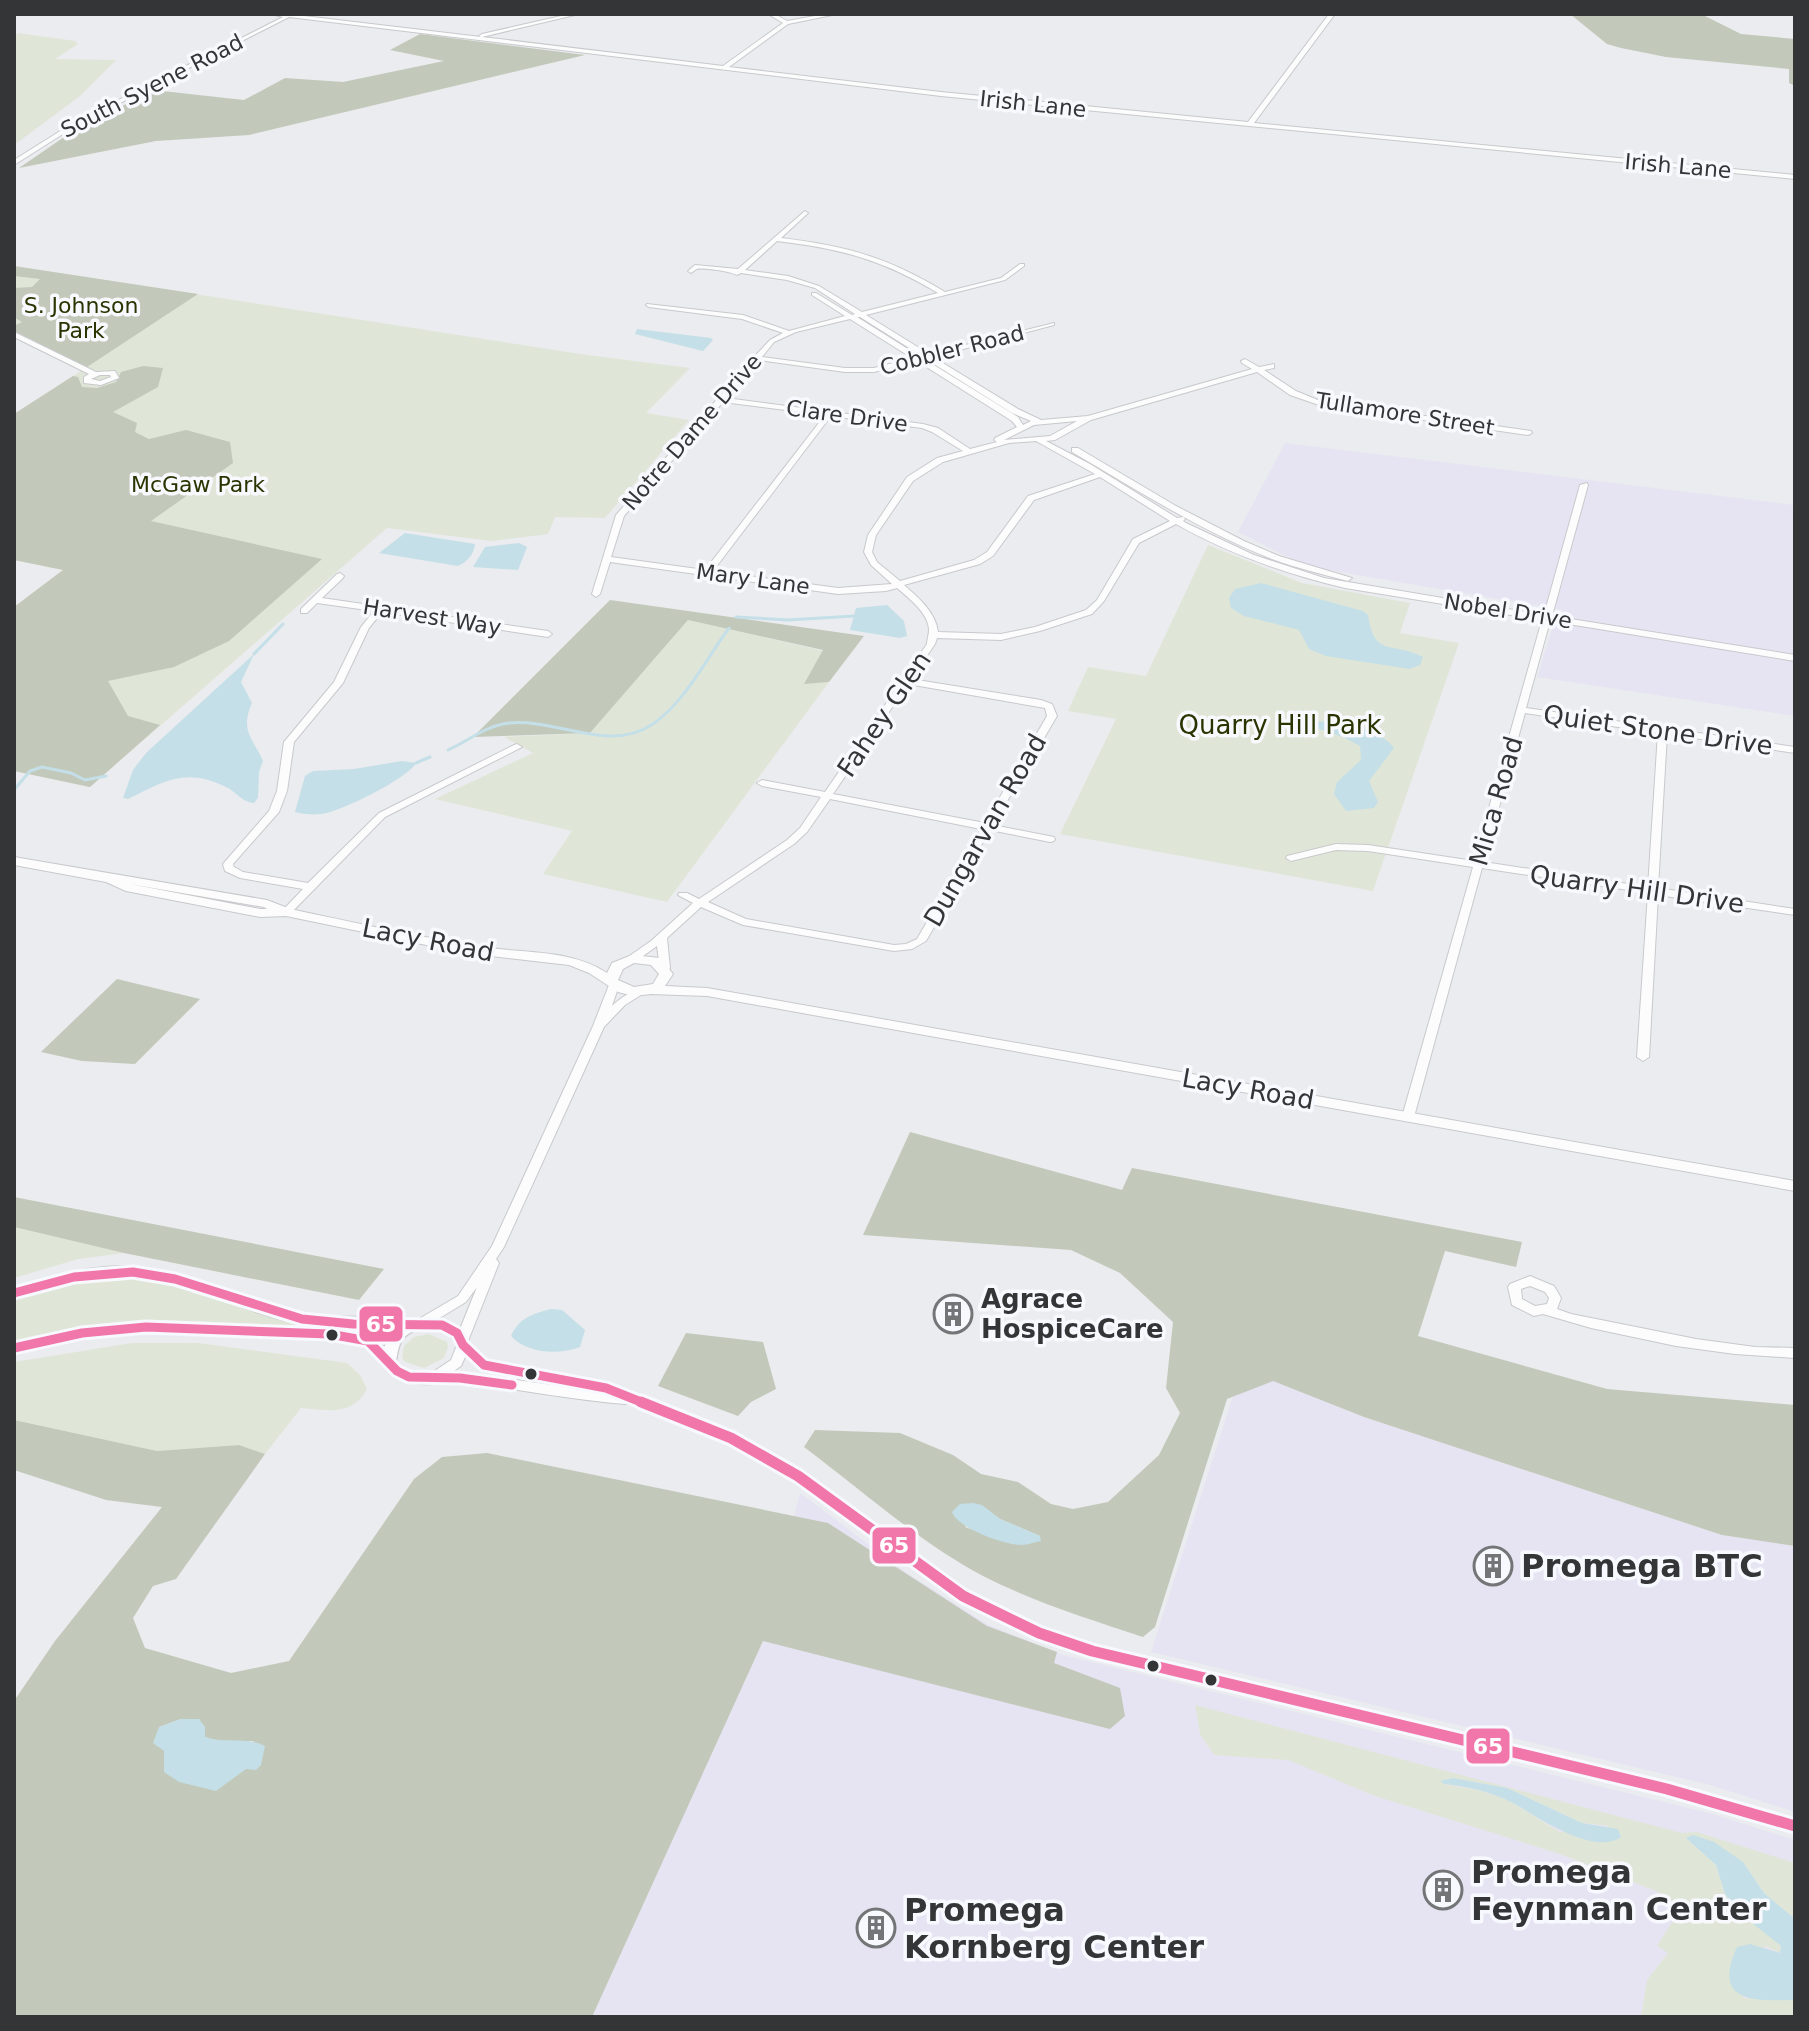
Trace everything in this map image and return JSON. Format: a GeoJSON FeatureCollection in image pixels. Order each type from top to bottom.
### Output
{"type":"FeatureCollection","features":[{"type":"Feature","properties":{"kind":"main road","name":"Lacy Road"},"geometry":{"type":"LineString","coordinates":[[14,861],[267,904],[286,912],[490,953],[571,962],[655,961],[701,992]]}},
{"type":"Feature","properties":{"kind":"main road"},"geometry":{"type":"LineString","coordinates":[[612,982],[613,970],[628,961]]}},
{"type":"Feature","properties":{"kind":"main road","name":"Lacy Road"},"geometry":{"type":"LineString","coordinates":[[571,962],[595,968],[624,991],[701,992],[1795,1186]]}},
{"type":"Feature","properties":{"kind":"main road"},"geometry":{"type":"LineString","coordinates":[[645,991],[663,983],[666,971]]}},
{"type":"Feature","properties":{"kind":"street","name":"Irish Lane"},"geometry":{"type":"LineString","coordinates":[[274,14],[723,69],[1249,125],[1795,177]]}},
{"type":"Feature","properties":{"kind":"street"},"geometry":{"type":"LineString","coordinates":[[474,38],[576,14]]}},
{"type":"Feature","properties":{"kind":"street"},"geometry":{"type":"LineString","coordinates":[[771,14],[786,23]]}},
{"type":"Feature","properties":{"kind":"street"},"geometry":{"type":"LineString","coordinates":[[723,69],[786,23],[834,14]]}},
{"type":"Feature","properties":{"kind":"street"},"geometry":{"type":"LineString","coordinates":[[1249,125],[1332,14]]}},
{"type":"Feature","properties":{"kind":"street","name":"South Syene Road"},"geometry":{"type":"LineString","coordinates":[[14,163],[75,124],[291,15]]}},
{"type":"Feature","properties":{"kind":"street"},"geometry":{"type":"LineString","coordinates":[[736,274],[805,213]]}},
{"type":"Feature","properties":{"kind":"street"},"geometry":{"type":"LineString","coordinates":[[777,239],[874,257],[906,271],[944,294]]}},
{"type":"Feature","properties":{"kind":"street","name":"Notre Dame Drive"},"geometry":{"type":"LineString","coordinates":[[596,594],[620,515],[772,341],[789,333],[1003,279],[1022,265]]}},
{"type":"Feature","properties":{"kind":"street","name":"Nobel Drive"},"geometry":{"type":"LineString","coordinates":[[1335,579],[1188,517],[1064,444],[1058,428],[1015,411],[817,287],[796,280],[736,274],[691,271],[695,267],[736,274],[808,291],[1015,419],[1020,434],[1064,451],[1176,521],[1280,567],[1335,579],[1547,614],[1795,651]]}},
{"type":"Feature","properties":{"kind":"street"},"geometry":{"type":"LineString","coordinates":[[808,291],[817,287]]}},
{"type":"Feature","properties":{"kind":"street"},"geometry":{"type":"LineString","coordinates":[[649,305],[743,317],[789,333]]}},
{"type":"Feature","properties":{"kind":"street","name":"Cobbler Road"},"geometry":{"type":"LineString","coordinates":[[756,358],[854,371],[879,369],[1052,324]]}},
{"type":"Feature","properties":{"kind":"street"},"geometry":{"type":"LineString","coordinates":[[14,334],[95,374]]}},
{"type":"Feature","properties":{"kind":"street","name":"Tullamore Street"},"geometry":{"type":"LineString","coordinates":[[1245,361],[1293,393],[1319,403],[1528,433]]}},
{"type":"Feature","properties":{"kind":"street"},"geometry":{"type":"LineString","coordinates":[[1088,418],[1271,366]]}},
{"type":"Feature","properties":{"kind":"street"},"geometry":{"type":"LineString","coordinates":[[957,385],[969,382]]}},
{"type":"Feature","properties":{"kind":"street","name":"Clare Drive"},"geometry":{"type":"LineString","coordinates":[[720,399],[929,427],[968,451]]}},
{"type":"Feature","properties":{"kind":"street"},"geometry":{"type":"LineString","coordinates":[[708,572],[830,413]]}},
{"type":"Feature","properties":{"kind":"street","name":"Fahey Glen"},"geometry":{"type":"LineString","coordinates":[[983,447],[1020,428],[1088,418]]}},
{"type":"Feature","properties":{"kind":"street","name":"Fahey Glen"},"geometry":{"type":"LineString","coordinates":[[628,961],[662,939],[701,903],[789,844],[804,830],[934,635],[931,621],[921,606],[871,559],[868,543],[910,479],[931,463],[983,447],[1052,438],[1088,418]]}},
{"type":"Feature","properties":{"kind":"street","name":"Mary Lane"},"geometry":{"type":"LineString","coordinates":[[607,559],[852,592],[899,585],[984,558],[1031,498],[1100,475]]}},
{"type":"Feature","properties":{"kind":"street","name":"Mica Road"},"geometry":{"type":"LineString","coordinates":[[1408,1117],[1584,485]]}},
{"type":"Feature","properties":{"kind":"street"},"geometry":{"type":"LineString","coordinates":[[934,635],[1001,637],[1089,612],[1100,601],[1136,541],[1188,517]]}},
{"type":"Feature","properties":{"kind":"street","name":"Harvest Way"},"geometry":{"type":"LineString","coordinates":[[304,611],[340,576]]}},
{"type":"Feature","properties":{"kind":"street","name":"Harvest Way"},"geometry":{"type":"LineString","coordinates":[[317,600],[548,634]]}},
{"type":"Feature","properties":{"kind":"street"},"geometry":{"type":"LineString","coordinates":[[311,887],[240,875],[229,869],[228,864],[274,812],[282,791],[289,742],[338,683],[365,627],[380,609]]}},
{"type":"Feature","properties":{"kind":"street","name":"Nobel Drive"},"geometry":{"type":"LineString","coordinates":[[1684,636],[1795,658]]}},
{"type":"Feature","properties":{"kind":"street","name":"Dungarvan Road"},"geometry":{"type":"LineString","coordinates":[[701,903],[743,922],[894,948],[908,947],[921,941],[985,826],[1052,716],[1049,706],[905,681]]}},
{"type":"Feature","properties":{"kind":"street","name":"Quiet Stone Drive"},"geometry":{"type":"LineString","coordinates":[[1521,710],[1795,750]]}},
{"type":"Feature","properties":{"kind":"street"},"geometry":{"type":"LineString","coordinates":[[1643,1057],[1663,731]]}},
{"type":"Feature","properties":{"kind":"street"},"geometry":{"type":"LineString","coordinates":[[286,912],[382,815],[517,747]]}},
{"type":"Feature","properties":{"kind":"street"},"geometry":{"type":"LineString","coordinates":[[762,783],[1050,839]]}},
{"type":"Feature","properties":{"kind":"street","name":"Quarry Hill Drive"},"geometry":{"type":"LineString","coordinates":[[1291,858],[1336,847],[1368,848],[1477,867],[1795,912]]}},
{"type":"Feature","properties":{"kind":"street"},"geometry":{"type":"LineString","coordinates":[[683,895],[701,903]]}},
{"type":"Feature","properties":{"kind":"street"},"geometry":{"type":"LineString","coordinates":[[662,939],[666,971]]}},
{"type":"Feature","properties":{"kind":"street"},"geometry":{"type":"LineString","coordinates":[[423,1378],[447,1370],[456,1363],[498,1247],[599,1026],[612,982]]}},
{"type":"Feature","properties":{"kind":"street"},"geometry":{"type":"LineString","coordinates":[[599,1026],[621,1003],[645,991]]}},
{"type":"Feature","properties":{"kind":"street"},"geometry":{"type":"LineString","coordinates":[[391,1365],[390,1344],[416,1324],[462,1299],[498,1247]]}},
{"type":"Feature","properties":{"kind":"street"},"geometry":{"type":"LineString","coordinates":[[14,1293],[81,1274],[141,1272],[176,1279],[288,1316],[325,1322],[450,1328],[484,1365],[606,1388],[631,1400],[694,1421],[754,1450],[798,1476],[963,1596],[1039,1633],[1171,1671],[1658,1787],[1795,1826]]}},
{"type":"Feature","properties":{"kind":"street"},"geometry":{"type":"LineString","coordinates":[[1547,1310],[1573,1320],[1691,1344],[1749,1353],[1795,1353]]}},
{"type":"Feature","properties":{"kind":"street"},"geometry":{"type":"LineString","coordinates":[[14,1348],[107,1328],[179,1325],[362,1338],[385,1353],[391,1365],[407,1377],[465,1378],[631,1400]]}},
{"type":"Feature","properties":{"kind":"shaded area"},"geometry":{"type":"Polygon","coordinates":[[[1285,443],[1795,505],[1795,716],[1537,677],[1553,626],[1560,623],[1563,610],[1322,569],[1292,559],[1238,532],[1285,443]]]}},
{"type":"Feature","properties":{"kind":"shaded area"},"geometry":{"type":"Polygon","coordinates":[[[1242,1368],[1364,1417],[1722,1535],[1795,1546],[1795,1812],[1710,1785],[1151,1652],[1242,1368]]]}},
{"type":"Feature","properties":{"kind":"shaded area"},"geometry":{"type":"Polygon","coordinates":[[[800,1493],[907,1573],[987,1624],[1063,1655],[1709,1813],[1795,1840],[1795,2017],[592,2017],[763,1641],[800,1493]]]}},
{"type":"Feature","properties":{"kind":"green space"},"geometry":{"type":"Polygon","coordinates":[[[1570,14],[1701,14],[1741,34],[1795,39],[1795,86],[1789,83],[1789,69],[1666,57],[1607,44],[1570,14]]]}},
{"type":"Feature","properties":{"kind":"green space"},"geometry":{"type":"Polygon","coordinates":[[[18,33],[75,41],[78,44],[55,59],[116,60],[80,96],[14,145],[14,36],[18,33]]]}},
{"type":"Feature","properties":{"kind":"green space"},"geometry":{"type":"Polygon","coordinates":[[[420,34],[585,55],[249,135],[156,141],[19,168],[70,133],[153,90],[244,100],[285,78],[343,82],[444,61],[390,50],[420,34]]]}},
{"type":"Feature","properties":{"kind":"green space","name":"McGaw Park"},"geometry":{"type":"Polygon","coordinates":[[[14,266],[587,355],[690,368],[646,413],[689,420],[605,518],[555,517],[548,534],[491,541],[387,528],[90,787],[14,771],[14,607],[63,570],[14,560],[14,414],[87,367],[14,331],[14,266]]]}},
{"type":"Feature","properties":{"kind":"green space","name":"S. Johnson Park"},"geometry":{"type":"Polygon","coordinates":[[[14,266],[198,294],[87,367],[14,331],[14,326],[22,322],[14,317],[14,288],[32,287],[40,279],[14,276],[14,266]]]}},
{"type":"Feature","properties":{"kind":"green space"},"geometry":{"type":"Polygon","coordinates":[[[143,366],[163,368],[158,387],[113,412],[137,423],[135,432],[149,439],[186,430],[230,442],[233,463],[151,521],[322,559],[229,641],[174,667],[108,681],[128,716],[160,725],[90,787],[14,771],[14,607],[63,570],[14,560],[14,414],[73,376],[78,377],[82,387],[97,388],[116,382],[121,372],[143,366]]]}},
{"type":"Feature","properties":{"kind":"green space","name":"Quarry Hill Park"},"geometry":{"type":"Polygon","coordinates":[[[1208,545],[1302,583],[1410,603],[1400,633],[1459,643],[1373,891],[1060,834],[1116,719],[1068,711],[1088,667],[1146,676],[1208,545]]]}},
{"type":"Feature","properties":{"kind":"green space"},"geometry":{"type":"Polygon","coordinates":[[[610,600],[864,636],[829,682],[804,684],[823,650],[688,620],[590,733],[473,737],[610,600]]]}},
{"type":"Feature","properties":{"kind":"green space"},"geometry":{"type":"Polygon","coordinates":[[[688,620],[824,651],[805,683],[829,682],[667,902],[543,874],[572,831],[435,799],[533,753],[504,737],[590,733],[688,620]]]}},
{"type":"Feature","properties":{"kind":"green space"},"geometry":{"type":"Polygon","coordinates":[[[117,979],[200,999],[135,1064],[82,1061],[41,1052],[117,979]]]}},
{"type":"Feature","properties":{"kind":"green space"},"geometry":{"type":"Polygon","coordinates":[[[910,1132],[1122,1190],[1132,1168],[1522,1242],[1516,1267],[1445,1251],[1418,1336],[1607,1389],[1795,1405],[1795,1546],[1722,1535],[1364,1417],[1273,1381],[1227,1399],[1155,1627],[1143,1637],[1102,1624],[1022,1594],[960,1563],[914,1532],[804,1447],[815,1430],[900,1433],[953,1455],[981,1474],[1018,1482],[1051,1504],[1073,1509],[1108,1502],[1159,1455],[1180,1413],[1166,1388],[1173,1322],[1120,1273],[1071,1250],[863,1235],[910,1132]],[[982,1506],[965,1527],[1016,1544],[1040,1536],[1000,1519],[982,1506]]]}},
{"type":"Feature","properties":{"kind":"green space"},"geometry":{"type":"Polygon","coordinates":[[[14,1197],[384,1269],[359,1300],[124,1253],[14,1227],[14,1197]]]}},
{"type":"Feature","properties":{"kind":"green space"},"geometry":{"type":"Polygon","coordinates":[[[14,1227],[124,1253],[78,1259],[14,1278],[14,1227]]]}},
{"type":"Feature","properties":{"kind":"green space"},"geometry":{"type":"Polygon","coordinates":[[[110,1277],[185,1290],[306,1326],[161,1320],[76,1329],[14,1343],[14,1299],[42,1290],[110,1277]]]}},
{"type":"Feature","properties":{"kind":"green space"},"geometry":{"type":"Polygon","coordinates":[[[686,1333],[763,1342],[776,1389],[751,1402],[738,1416],[658,1386],[686,1333]]]}},
{"type":"Feature","properties":{"kind":"green space"},"geometry":{"type":"Polygon","coordinates":[[[429,1334],[447,1342],[444,1358],[424,1368],[405,1362],[402,1357],[404,1346],[414,1337],[429,1334]]]}},
{"type":"Feature","properties":{"kind":"green space"},"geometry":{"type":"Polygon","coordinates":[[[132,1343],[198,1343],[347,1363],[360,1375],[367,1389],[361,1398],[346,1408],[301,1408],[265,1454],[239,1445],[157,1451],[14,1420],[14,1362],[132,1343]]]}},
{"type":"Feature","properties":{"kind":"green space"},"geometry":{"type":"Polygon","coordinates":[[[14,1420],[157,1451],[239,1445],[265,1454],[176,1579],[153,1586],[133,1618],[145,1648],[231,1673],[289,1661],[414,1479],[442,1457],[487,1453],[828,1523],[987,1626],[1057,1652],[1054,1663],[1120,1688],[1125,1716],[1110,1729],[763,1641],[592,2017],[14,2017],[14,1701],[55,1641],[162,1507],[106,1500],[14,1470],[14,1420]],[[181,1719],[159,1727],[165,1772],[255,1741],[216,1741],[205,1737],[199,1719],[181,1719]]]}},
{"type":"Feature","properties":{"kind":"green space"},"geometry":{"type":"Polygon","coordinates":[[[1195,1705],[1682,1833],[1697,1832],[1795,1863],[1795,1919],[1764,1893],[1743,1862],[1686,1838],[1716,1865],[1725,1894],[1781,1946],[1780,1953],[1765,1946],[1743,1998],[1795,2000],[1795,2017],[1641,2017],[1647,1980],[1668,1953],[1657,1946],[1680,1909],[1656,1891],[1560,1854],[1375,1796],[1288,1760],[1214,1755],[1200,1734],[1195,1705]],[[1453,1778],[1441,1781],[1510,1801],[1560,1832],[1611,1826],[1582,1823],[1507,1788],[1453,1778]]]}},
{"type":"Feature","properties":{"kind":"water"},"geometry":{"type":"Polygon","coordinates":[[[637,329],[713,340],[703,351],[635,334],[637,329]]]}},
{"type":"Feature","properties":{"kind":"water"},"geometry":{"type":"Polygon","coordinates":[[[405,533],[475,544],[470,557],[458,566],[379,553],[405,533]]]}},
{"type":"Feature","properties":{"kind":"water"},"geometry":{"type":"Polygon","coordinates":[[[519,543],[527,547],[518,570],[473,567],[485,547],[519,543]]]}},
{"type":"Feature","properties":{"kind":"water"},"geometry":{"type":"Polygon","coordinates":[[[1261,583],[1363,611],[1368,615],[1380,643],[1423,657],[1420,665],[1409,669],[1326,656],[1309,649],[1299,630],[1244,616],[1231,608],[1229,598],[1235,589],[1261,583]]]}},
{"type":"Feature","properties":{"kind":"water"},"geometry":{"type":"Polygon","coordinates":[[[887,605],[904,621],[907,636],[900,638],[850,630],[856,608],[887,605]]]}},
{"type":"Feature","properties":{"kind":"water"},"geometry":{"type":"Polygon","coordinates":[[[254,654],[241,682],[252,703],[247,727],[263,761],[259,772],[258,798],[254,803],[212,781],[187,777],[164,782],[128,799],[123,798],[133,770],[146,753],[254,654]]]}},
{"type":"Feature","properties":{"kind":"water"},"geometry":{"type":"Polygon","coordinates":[[[1305,719],[1365,729],[1394,748],[1369,781],[1378,802],[1374,808],[1346,811],[1334,794],[1337,782],[1361,760],[1360,746],[1292,720],[1305,719]]]}},
{"type":"Feature","properties":{"kind":"water"},"geometry":{"type":"Polygon","coordinates":[[[402,761],[416,763],[387,786],[357,801],[321,814],[295,812],[305,776],[313,771],[354,769],[402,761]]]}},
{"type":"Feature","properties":{"kind":"water"},"geometry":{"type":"Polygon","coordinates":[[[551,1309],[562,1310],[585,1330],[580,1347],[563,1351],[535,1350],[511,1336],[527,1318],[551,1309]]]}},
{"type":"Feature","properties":{"kind":"water"},"geometry":{"type":"Polygon","coordinates":[[[960,1504],[982,1505],[1000,1519],[1040,1536],[1041,1541],[1014,1544],[993,1539],[963,1524],[952,1512],[960,1504]]]}},
{"type":"Feature","properties":{"kind":"water"},"geometry":{"type":"Polygon","coordinates":[[[181,1719],[199,1719],[205,1727],[205,1737],[250,1741],[265,1746],[261,1765],[256,1770],[246,1769],[216,1791],[179,1782],[164,1772],[164,1751],[153,1743],[159,1727],[181,1719]]]}},
{"type":"Feature","properties":{"kind":"water"},"geometry":{"type":"Polygon","coordinates":[[[1453,1778],[1507,1788],[1582,1823],[1618,1829],[1621,1837],[1609,1842],[1580,1838],[1503,1798],[1440,1781],[1453,1778]]]}},
{"type":"Feature","properties":{"kind":"water"},"geometry":{"type":"Polygon","coordinates":[[[1693,1835],[1714,1842],[1743,1862],[1764,1893],[1795,1919],[1795,2000],[1751,1998],[1733,1988],[1729,1979],[1737,1947],[1750,1944],[1780,1953],[1781,1946],[1737,1911],[1725,1894],[1716,1865],[1686,1838],[1693,1835]]]}},
{"type":"Feature","properties":{"kind":"waterway"},"geometry":{"type":"LineString","coordinates":[[736,617],[788,620],[854,616]]}},
{"type":"Feature","properties":{"kind":"waterway"},"geometry":{"type":"LineString","coordinates":[[254,654],[283,624]]}},
{"type":"Feature","properties":{"kind":"waterway"},"geometry":{"type":"LineString","coordinates":[[448,750],[485,730],[509,723],[546,725],[601,736],[636,732],[653,724],[675,704],[729,628]]}},
{"type":"Feature","properties":{"kind":"waterway"},"geometry":{"type":"LineString","coordinates":[[416,763],[430,757]]}},
{"type":"Feature","properties":{"kind":"waterway"},"geometry":{"type":"LineString","coordinates":[[14,790],[30,771],[42,767],[71,773],[85,780],[106,776]]}},
{"type":"Feature","properties":{"kind":"transit line","name":"65"},"geometry":{"type":"LineString","coordinates":[[14,1293],[74,1277],[133,1272],[175,1279],[302,1319],[353,1324],[442,1325],[457,1333],[463,1345],[484,1365],[606,1388],[731,1438],[798,1476],[963,1596],[1039,1633],[1092,1651],[1667,1789],[1795,1826]]}},
{"type":"Feature","properties":{"kind":"transit line","name":"65"},"geometry":{"type":"LineString","coordinates":[[14,1348],[82,1333],[146,1327],[329,1334],[368,1341],[397,1371],[409,1377],[460,1378],[512,1385]]}},
{"type":"Feature","properties":{"kind":"place","name":"Agrace HospiceCare"},"geometry":{"type":"Point","coordinates":[953,1314]}},
{"type":"Feature","properties":{"kind":"place","name":"Promega BTC"},"geometry":{"type":"Point","coordinates":[1493,1566]}},
{"type":"Feature","properties":{"kind":"place","name":"Promega Feynman Center"},"geometry":{"type":"Point","coordinates":[1443,1890]}},
{"type":"Feature","properties":{"kind":"place","name":"Promega Kornberg Center"},"geometry":{"type":"Point","coordinates":[876,1928]}}]}
